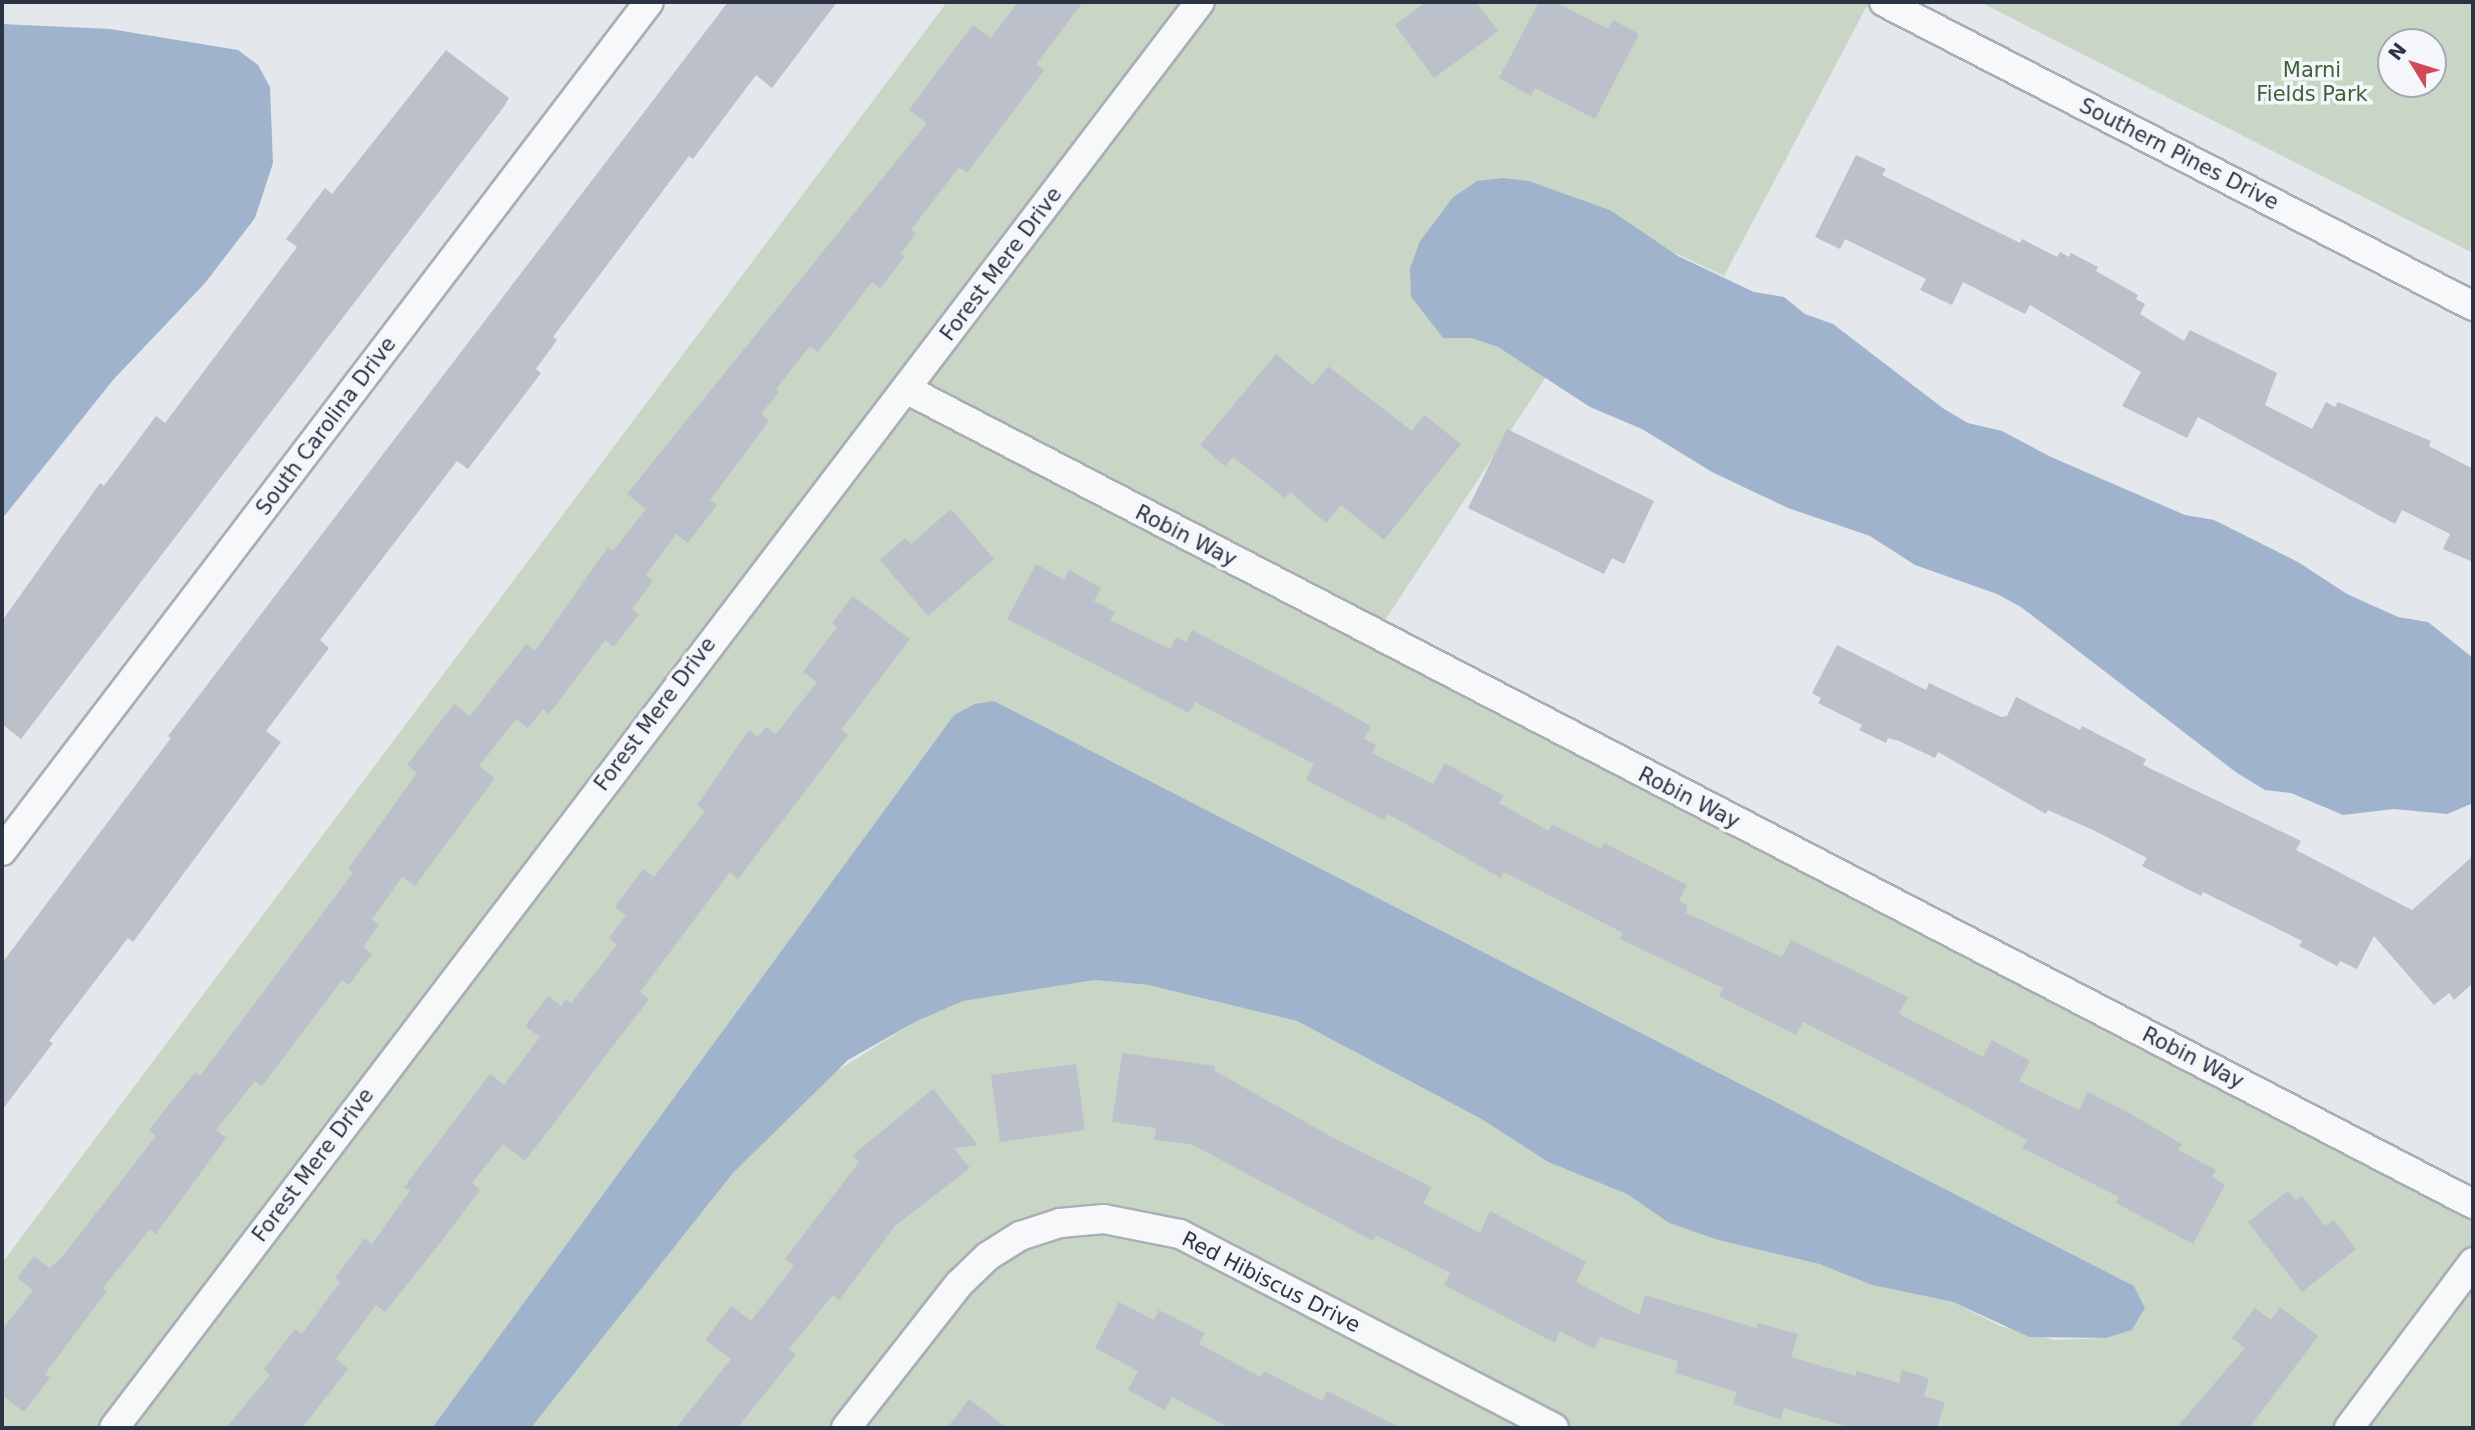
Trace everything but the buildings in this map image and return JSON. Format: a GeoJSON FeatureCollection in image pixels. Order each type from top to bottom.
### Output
{"type":"FeatureCollection","features":[{"type":"Feature","properties":{"kind":"street","name":"South Carolina Drive"},"geometry":{"type":"LineString","coordinates":[[2,851],[649,2]]}},
{"type":"Feature","properties":{"kind":"street","name":"Forest Mere Drive"},"geometry":{"type":"LineString","coordinates":[[114,1428],[1200,2]]}},
{"type":"Feature","properties":{"kind":"street","name":"Southern Pines Drive"},"geometry":{"type":"LineString","coordinates":[[1884,2],[2473,306]]}},
{"type":"Feature","properties":{"kind":"street","name":"Robin Way"},"geometry":{"type":"LineString","coordinates":[[906,389],[2473,1204]]}},
{"type":"Feature","properties":{"kind":"street","name":"Red Hibiscus Drive"},"geometry":{"type":"LineString","coordinates":[[846,1428],[959,1284],[988,1256],[1020,1236],[1060,1223],[1104,1219],[1142,1223],[1192,1239],[1554,1428]]}},
{"type":"Feature","properties":{"kind":"street"},"geometry":{"type":"LineString","coordinates":[[2348,1428],[2473,1262]]}},
{"type":"Feature","properties":{"kind":"green space"},"geometry":{"type":"Polygon","coordinates":[[[947,2],[1869,2],[1724,276],[1654,243],[1610,210],[1529,181],[1477,181],[1453,197],[1420,241],[1411,297],[1443,338],[1471,338],[1498,347],[1546,377],[1383,623],[2473,1190],[2473,1428],[531,1428],[733,1173],[827,1077],[915,1022],[963,1001],[1095,980],[1148,985],[1297,1021],[1483,1120],[1548,1162],[1627,1194],[1669,1223],[1718,1240],[1819,1264],[1872,1285],[1953,1302],[2000,1326],[2055,1340],[2106,1338],[2132,1330],[2145,1308],[2134,1286],[994,701],[954,715],[432,1428],[2,1428],[2,1263],[947,2]]]}},
{"type":"Feature","properties":{"kind":"green space","name":"Marni Fields Park"},"geometry":{"type":"Polygon","coordinates":[[[1980,2],[2473,2],[2473,253],[1980,2]]]}},
{"type":"Feature","properties":{"kind":"water"},"geometry":{"type":"Polygon","coordinates":[[[2,24],[110,29],[238,50],[258,65],[270,87],[273,163],[255,218],[205,283],[113,380],[2,519],[2,24]]]}},
{"type":"Feature","properties":{"kind":"water"},"geometry":{"type":"Polygon","coordinates":[[[1503,178],[1529,181],[1610,210],[1678,256],[1754,292],[1784,297],[1805,314],[1833,324],[1944,409],[1968,423],[2002,431],[2051,457],[2185,515],[2214,520],[2298,562],[2347,594],[2398,617],[2428,622],[2473,658],[2473,803],[2447,814],[2394,809],[2343,815],[2291,793],[2265,790],[2237,773],[2021,607],[1997,594],[1915,565],[1870,536],[1788,508],[1712,472],[1642,429],[1590,407],[1498,347],[1471,338],[1443,338],[1411,297],[1410,268],[1420,241],[1453,197],[1477,181],[1503,178]]]}},
{"type":"Feature","properties":{"kind":"water"},"geometry":{"type":"Polygon","coordinates":[[[994,701],[2134,1286],[2145,1308],[2132,1330],[2106,1338],[2029,1337],[1953,1302],[1872,1285],[1819,1264],[1718,1240],[1669,1223],[1627,1194],[1548,1162],[1483,1120],[1297,1021],[1148,985],[1095,980],[963,1001],[915,1022],[848,1060],[733,1173],[531,1428],[432,1428],[954,715],[975,704],[994,701]]]}}]}
